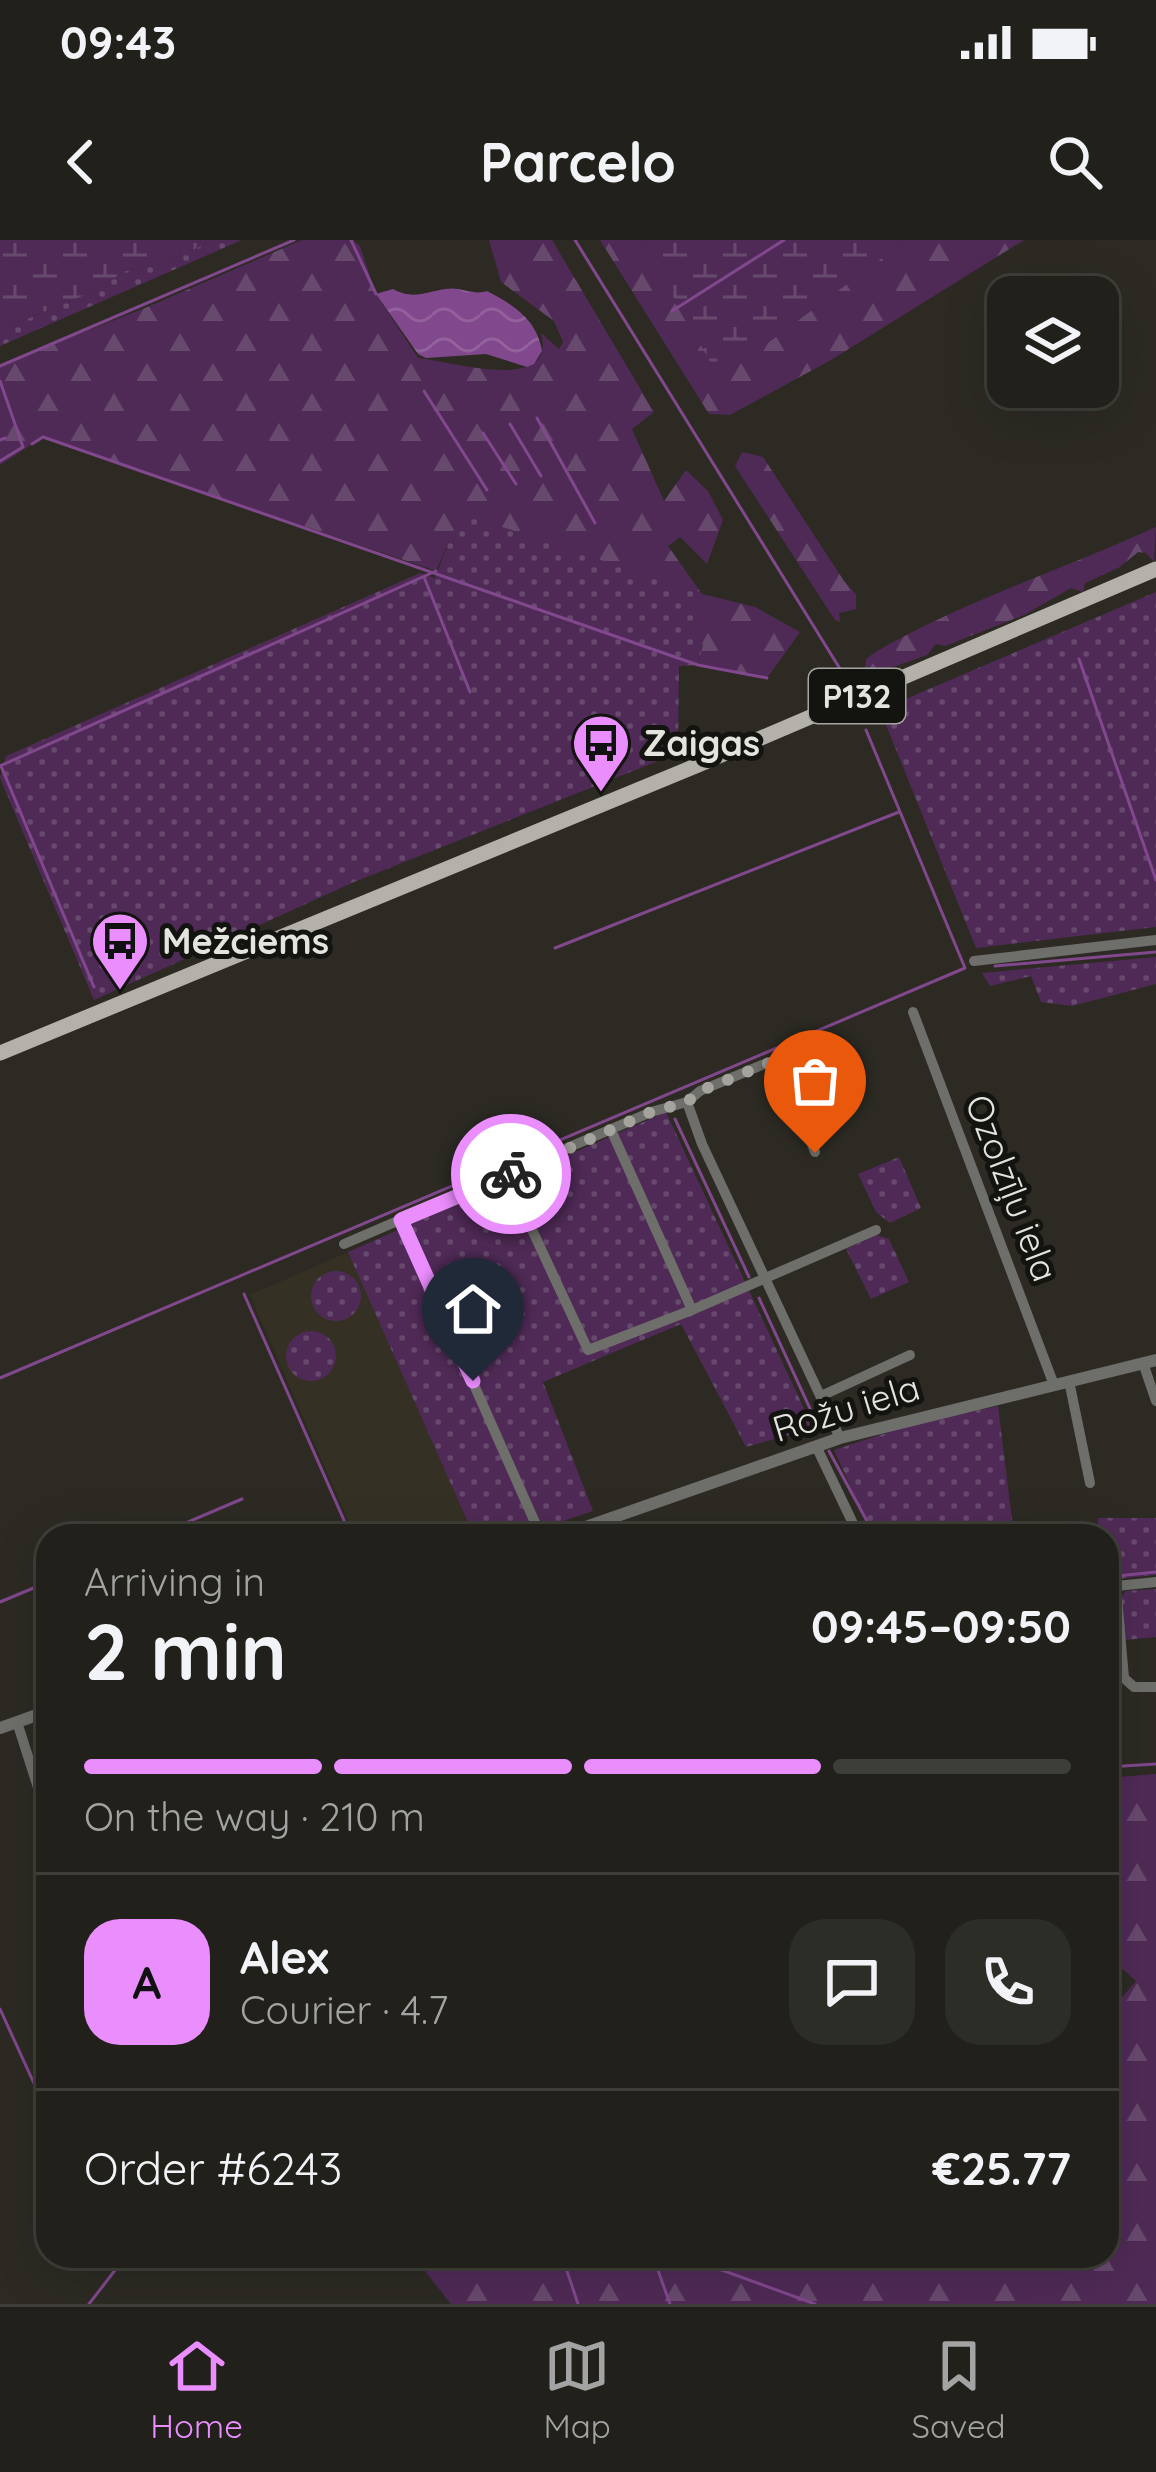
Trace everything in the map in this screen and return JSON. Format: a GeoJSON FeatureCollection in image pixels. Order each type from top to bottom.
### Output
{"type":"FeatureCollection","features":[{"type":"Feature","properties":{"kind":"main road","name":"P132"},"geometry":{"type":"LineString","coordinates":[[0,1053],[1156,569]]}},
{"type":"Feature","properties":{"kind":"street"},"geometry":{"type":"LineString","coordinates":[[974,961],[1156,940]]}},
{"type":"Feature","properties":{"kind":"street","name":"Ozolzīļu iela"},"geometry":{"type":"LineString","coordinates":[[913,1012],[1061,1383],[1090,1483]]}},
{"type":"Feature","properties":{"kind":"street"},"geometry":{"type":"LineString","coordinates":[[344,1244],[775,1062],[784,1072],[815,1153]]}},
{"type":"Feature","properties":{"kind":"street"},"geometry":{"type":"LineString","coordinates":[[687,1102],[840,1438]]}},
{"type":"Feature","properties":{"kind":"street"},"geometry":{"type":"LineString","coordinates":[[610,1130],[692,1310]]}},
{"type":"Feature","properties":{"kind":"street"},"geometry":{"type":"LineString","coordinates":[[507,1175],[588,1350],[766,1281],[876,1230]]}},
{"type":"Feature","properties":{"kind":"street"},"geometry":{"type":"LineString","coordinates":[[401,1220],[536,1524]]}},
{"type":"Feature","properties":{"kind":"street"},"geometry":{"type":"LineString","coordinates":[[821,1396],[910,1355]]}},
{"type":"Feature","properties":{"kind":"street"},"geometry":{"type":"LineString","coordinates":[[1149,1362],[1154,1395]]}},
{"type":"Feature","properties":{"kind":"street","name":"Rožu iela"},"geometry":{"type":"LineString","coordinates":[[594,1524],[840,1438],[1149,1362]]}},
{"type":"Feature","properties":{"kind":"street"},"geometry":{"type":"LineString","coordinates":[[1125,1368],[1154,1395]]}},
{"type":"Feature","properties":{"kind":"street"},"geometry":{"type":"LineString","coordinates":[[816,1446],[853,1524]]}},
{"type":"Feature","properties":{"kind":"street"},"geometry":{"type":"LineString","coordinates":[[1119,1585],[1156,1582]]}},
{"type":"Feature","properties":{"kind":"street"},"geometry":{"type":"LineString","coordinates":[[1119,1643],[1124,1678],[1134,1687],[1156,1687]]}},
{"type":"Feature","properties":{"kind":"street"},"geometry":{"type":"LineString","coordinates":[[0,1728],[36,1715]]}},
{"type":"Feature","properties":{"kind":"street"},"geometry":{"type":"LineString","coordinates":[[17,1722],[36,1781]]}},
{"type":"Feature","properties":{"kind":"shaded area"},"geometry":{"type":"Polygon","coordinates":[[[348,1252],[469,1524],[350,1524],[250,1295],[348,1252]]]}},
{"type":"Feature","properties":{"kind":"green space"},"geometry":{"type":"Polygon","coordinates":[[[0,240],[214,240],[165,263],[125,271],[92,292],[0,330],[0,240]]]}},
{"type":"Feature","properties":{"kind":"green space"},"geometry":{"type":"Polygon","coordinates":[[[214,240],[242,240],[0,346],[0,330],[92,292],[125,271],[165,263],[214,240]]]}},
{"type":"Feature","properties":{"kind":"green space"},"geometry":{"type":"Polygon","coordinates":[[[302,240],[353,240],[360,246],[376,294],[418,358],[498,370],[533,363],[542,352],[541,333],[559,349],[563,342],[554,321],[501,282],[489,240],[552,240],[654,412],[632,429],[664,501],[686,470],[708,491],[723,520],[707,564],[680,537],[668,546],[702,594],[755,607],[800,632],[767,678],[698,665],[703,645],[695,623],[701,594],[461,513],[436,571],[43,437],[0,465],[0,365],[302,240]]]}},
{"type":"Feature","properties":{"kind":"green space"},"geometry":{"type":"Polygon","coordinates":[[[600,240],[641,240],[720,378],[906,240],[1024,240],[831,360],[730,415],[709,414],[600,240]]]}},
{"type":"Feature","properties":{"kind":"green space"},"geometry":{"type":"Polygon","coordinates":[[[641,240],[906,240],[720,379],[641,240]]]}},
{"type":"Feature","properties":{"kind":"green space"},"geometry":{"type":"Polygon","coordinates":[[[742,452],[763,457],[856,594],[856,609],[839,613],[840,622],[735,466],[742,452]]]}},
{"type":"Feature","properties":{"kind":"green space"},"geometry":{"type":"Polygon","coordinates":[[[460,512],[702,594],[695,623],[703,645],[698,665],[679,666],[678,753],[354,882],[94,1000],[0,778],[6,756],[420,573],[435,578],[460,512]]]}},
{"type":"Feature","properties":{"kind":"green space"},"geometry":{"type":"Polygon","coordinates":[[[1156,527],[1154,562],[1138,552],[1120,567],[1085,583],[1083,592],[1071,588],[1024,615],[945,646],[936,644],[927,655],[870,675],[865,668],[866,659],[874,653],[942,617],[1156,527]]]}},
{"type":"Feature","properties":{"kind":"green space"},"geometry":{"type":"Polygon","coordinates":[[[1156,592],[1156,927],[976,948],[880,710],[1156,592]]]}},
{"type":"Feature","properties":{"kind":"green space"},"geometry":{"type":"Polygon","coordinates":[[[1156,957],[1156,984],[1072,1006],[1041,1002],[1031,976],[990,986],[982,973],[1156,957]]]}},
{"type":"Feature","properties":{"kind":"green space"},"geometry":{"type":"Polygon","coordinates":[[[666,1112],[813,1428],[746,1447],[681,1324],[543,1382],[593,1511],[555,1524],[469,1524],[348,1252],[666,1112]]]}},
{"type":"Feature","properties":{"kind":"green space"},"geometry":{"type":"Polygon","coordinates":[[[899,1157],[921,1208],[890,1223],[876,1212],[858,1174],[899,1157]]]}},
{"type":"Feature","properties":{"kind":"green space"},"geometry":{"type":"Polygon","coordinates":[[[877,1235],[889,1239],[909,1282],[871,1299],[846,1249],[877,1235]]]}},
{"type":"Feature","properties":{"kind":"green space"},"geometry":{"type":"Polygon","coordinates":[[[336,1271],[354,1278],[361,1296],[354,1314],[336,1321],[318,1314],[311,1296],[318,1278],[336,1271]]]}},
{"type":"Feature","properties":{"kind":"green space"},"geometry":{"type":"Polygon","coordinates":[[[311,1331],[329,1338],[336,1356],[329,1374],[311,1381],[293,1374],[286,1356],[293,1338],[311,1331]]]}},
{"type":"Feature","properties":{"kind":"green space"},"geometry":{"type":"Polygon","coordinates":[[[998,1406],[1013,1524],[868,1524],[834,1450],[917,1423],[998,1406]]]}},
{"type":"Feature","properties":{"kind":"green space"},"geometry":{"type":"Polygon","coordinates":[[[1098,1518],[1156,1518],[1156,1575],[1119,1579],[1119,1524],[1098,1524],[1098,1518]]]}},
{"type":"Feature","properties":{"kind":"green space"},"geometry":{"type":"Polygon","coordinates":[[[1156,1589],[1156,1637],[1125,1640],[1121,1598],[1125,1591],[1156,1589]]]}},
{"type":"Feature","properties":{"kind":"green space"},"geometry":{"type":"Polygon","coordinates":[[[1156,1774],[1156,2304],[451,2304],[422,2268],[1119,2268],[1119,2001],[1136,1981],[1119,1966],[1119,1777],[1156,1774]]]}},
{"type":"Feature","properties":{"kind":"water"},"geometry":{"type":"Polygon","coordinates":[[[451,288],[487,291],[523,315],[542,351],[527,367],[486,354],[426,358],[418,354],[376,294],[393,289],[413,295],[451,288]]]}},
{"type":"Feature","properties":{"kind":"waterway"},"geometry":{"type":"LineString","coordinates":[[0,366],[294,240]]}},
{"type":"Feature","properties":{"kind":"waterway"},"geometry":{"type":"LineString","coordinates":[[351,240],[376,294]]}},
{"type":"Feature","properties":{"kind":"waterway"},"geometry":{"type":"LineString","coordinates":[[575,240],[850,685]]}},
{"type":"Feature","properties":{"kind":"waterway"},"geometry":{"type":"LineString","coordinates":[[672,311],[784,240]]}},
{"type":"Feature","properties":{"kind":"waterway"},"geometry":{"type":"LineString","coordinates":[[0,381],[23,447],[0,461]]}},
{"type":"Feature","properties":{"kind":"waterway"},"geometry":{"type":"LineString","coordinates":[[424,391],[487,490]]}},
{"type":"Feature","properties":{"kind":"waterway"},"geometry":{"type":"LineString","coordinates":[[537,418],[595,523]]}},
{"type":"Feature","properties":{"kind":"waterway"},"geometry":{"type":"LineString","coordinates":[[510,424],[541,476]]}},
{"type":"Feature","properties":{"kind":"waterway"},"geometry":{"type":"LineString","coordinates":[[483,433],[516,484]]}},
{"type":"Feature","properties":{"kind":"waterway"},"geometry":{"type":"LineString","coordinates":[[32,444],[43,437],[698,665],[767,678]]}},
{"type":"Feature","properties":{"kind":"waterway"},"geometry":{"type":"LineString","coordinates":[[0,440],[5,438]]}},
{"type":"Feature","properties":{"kind":"waterway"},"geometry":{"type":"LineString","coordinates":[[0,766],[436,571]]}},
{"type":"Feature","properties":{"kind":"waterway"},"geometry":{"type":"LineString","coordinates":[[424,577],[470,692]]}},
{"type":"Feature","properties":{"kind":"waterway"},"geometry":{"type":"LineString","coordinates":[[1079,659],[1156,880]]}},
{"type":"Feature","properties":{"kind":"waterway"},"geometry":{"type":"LineString","coordinates":[[0,1378],[965,968],[866,730]]}},
{"type":"Feature","properties":{"kind":"waterway"},"geometry":{"type":"LineString","coordinates":[[1,766],[94,987]]}},
{"type":"Feature","properties":{"kind":"waterway"},"geometry":{"type":"LineString","coordinates":[[555,948],[899,812]]}},
{"type":"Feature","properties":{"kind":"waterway"},"geometry":{"type":"LineString","coordinates":[[995,966],[1156,952]]}},
{"type":"Feature","properties":{"kind":"waterway"},"geometry":{"type":"LineString","coordinates":[[675,1119],[749,1277]]}},
{"type":"Feature","properties":{"kind":"waterway"},"geometry":{"type":"LineString","coordinates":[[244,1294],[346,1524]]}},
{"type":"Feature","properties":{"kind":"waterway"},"geometry":{"type":"LineString","coordinates":[[759,1298],[819,1428]]}},
{"type":"Feature","properties":{"kind":"waterway"},"geometry":{"type":"LineString","coordinates":[[829,1451],[869,1524]]}},
{"type":"Feature","properties":{"kind":"waterway"},"geometry":{"type":"LineString","coordinates":[[183,1524],[242,1499]]}},
{"type":"Feature","properties":{"kind":"waterway"},"geometry":{"type":"LineString","coordinates":[[1119,1576],[1156,1572]]}},
{"type":"Feature","properties":{"kind":"waterway"},"geometry":{"type":"LineString","coordinates":[[0,1602],[36,1587]]}},
{"type":"Feature","properties":{"kind":"waterway"},"geometry":{"type":"LineString","coordinates":[[1119,1766],[1156,1764]]}},
{"type":"Feature","properties":{"kind":"waterway"},"geometry":{"type":"LineString","coordinates":[[0,2009],[36,2088]]}},
{"type":"Feature","properties":{"kind":"waterway"},"geometry":{"type":"LineString","coordinates":[[89,2304],[117,2268]]}},
{"type":"Feature","properties":{"kind":"waterway"},"geometry":{"type":"LineString","coordinates":[[566,2268],[578,2304]]}},
{"type":"Feature","properties":{"kind":"waterway"},"geometry":{"type":"LineString","coordinates":[[657,2268],[670,2304]]}},
{"type":"Feature","properties":{"kind":"waterway"},"geometry":{"type":"LineString","coordinates":[[716,2268],[815,2304]]}},
{"type":"Feature","properties":{"kind":"way so far"},"geometry":{"type":"LineString","coordinates":[[511,1174],[775,1062],[784,1072],[815,1153]]}},
{"type":"Feature","properties":{"kind":"place","name":"Zaigas"},"geometry":{"type":"Point","coordinates":[601,794]}},
{"type":"Feature","properties":{"kind":"place","name":"Mežciems"},"geometry":{"type":"Point","coordinates":[120,992]}},
{"type":"Feature","properties":{"kind":"route"},"geometry":{"type":"LineString","coordinates":[[473,1381],[401,1220],[511,1174]]}}]}
